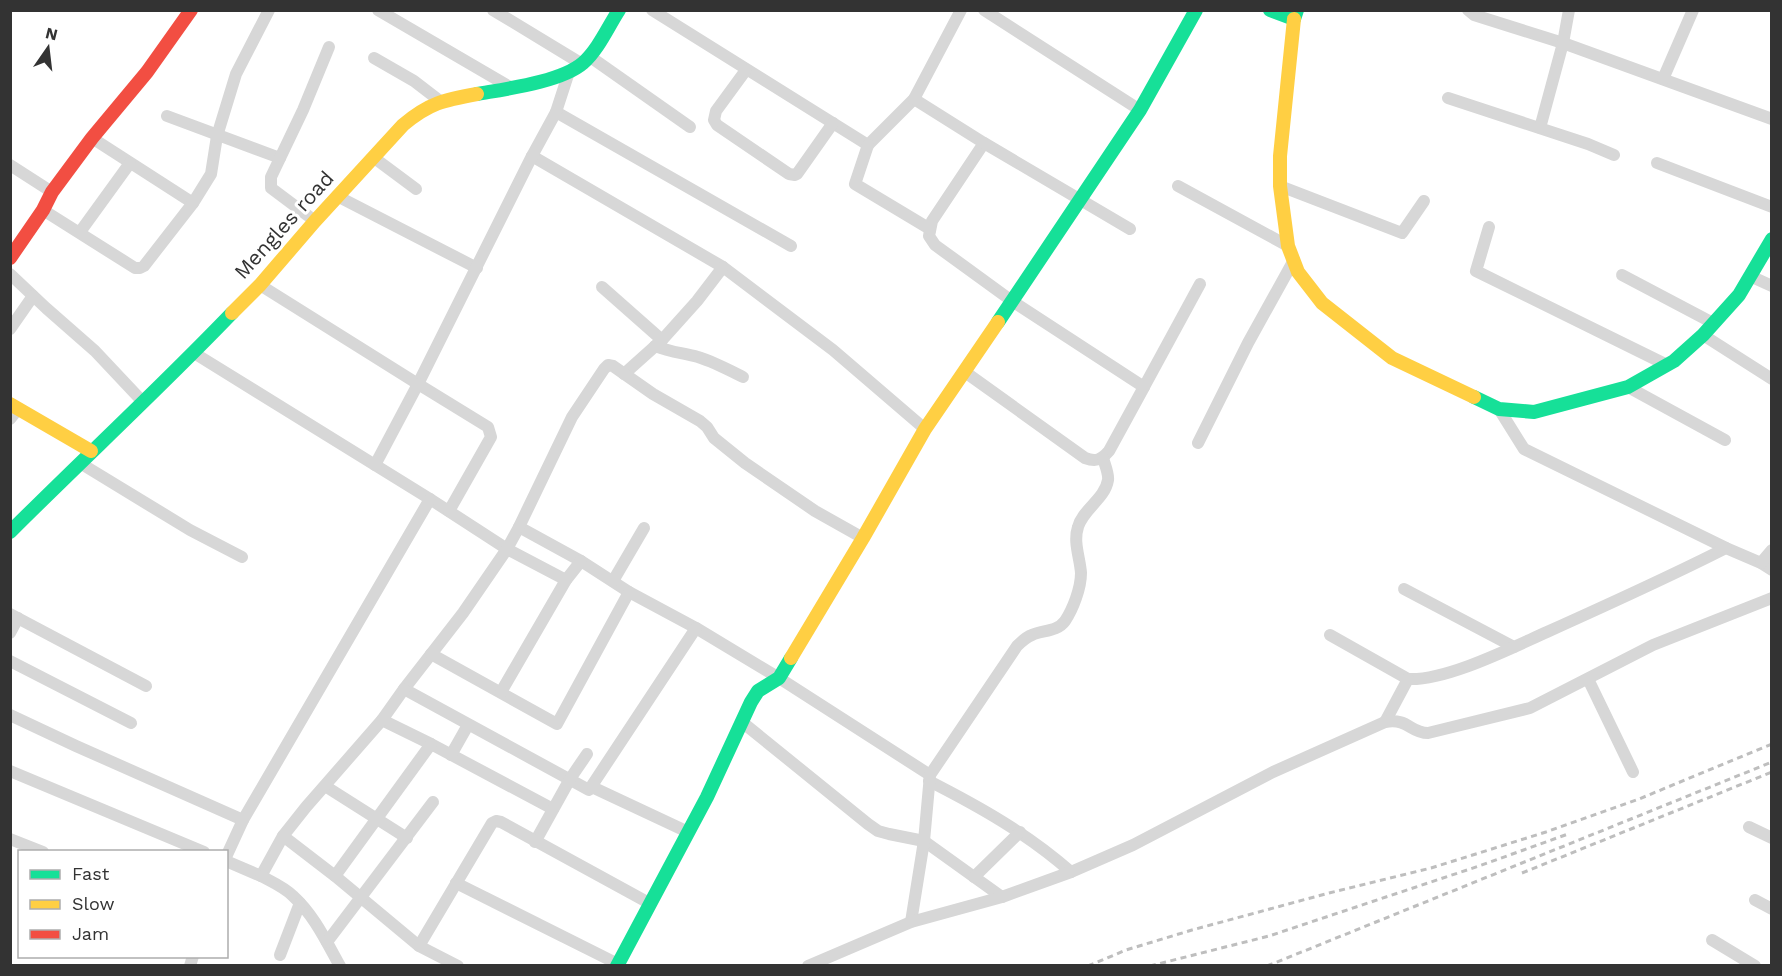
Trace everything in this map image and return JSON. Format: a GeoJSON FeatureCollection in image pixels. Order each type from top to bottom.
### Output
{"type":"FeatureCollection","features":[{"type":"Feature","properties":{"kind":"main road"},"geometry":{"type":"LineString","coordinates":[[10,258],[43,210],[52,192],[92,138],[147,72],[191,10]]}},
{"type":"Feature","properties":{"kind":"main road"},"geometry":{"type":"LineString","coordinates":[[580,64],[619,10]]}},
{"type":"Feature","properties":{"kind":"main road"},"geometry":{"type":"LineString","coordinates":[[617,965],[707,797],[758,692],[779,678],[925,429],[1140,110],[1196,10]]}},
{"type":"Feature","properties":{"kind":"main road"},"geometry":{"type":"LineString","coordinates":[[1270,10],[1295,15],[1280,156],[1280,186],[1288,246],[1298,272],[1322,303],[1392,358],[1499,409],[1534,412],[1628,387],[1674,361],[1703,335],[1739,295],[1772,239]]}},
{"type":"Feature","properties":{"kind":"main road","name":"Mengles road"},"geometry":{"type":"LineString","coordinates":[[10,532],[194,353],[260,285],[337,196],[412,116],[440,101],[510,87],[580,64]]}},
{"type":"Feature","properties":{"kind":"main road"},"geometry":{"type":"LineString","coordinates":[[13,411],[91,451]]}},
{"type":"Feature","properties":{"kind":"street"},"geometry":{"type":"LineString","coordinates":[[43,210],[135,268],[144,266],[193,203],[211,174],[217,136],[236,74],[269,10]]}},
{"type":"Feature","properties":{"kind":"street"},"geometry":{"type":"LineString","coordinates":[[378,10],[510,87]]}},
{"type":"Feature","properties":{"kind":"street"},"geometry":{"type":"LineString","coordinates":[[493,10],[580,64],[690,127]]}},
{"type":"Feature","properties":{"kind":"street"},"geometry":{"type":"LineString","coordinates":[[652,10],[868,145]]}},
{"type":"Feature","properties":{"kind":"street"},"geometry":{"type":"LineString","coordinates":[[930,229],[855,184],[868,145],[914,99],[962,10]]}},
{"type":"Feature","properties":{"kind":"street"},"geometry":{"type":"LineString","coordinates":[[984,10],[1140,110]]}},
{"type":"Feature","properties":{"kind":"street"},"geometry":{"type":"LineString","coordinates":[[1468,10],[1474,15],[1563,43],[1772,119]]}},
{"type":"Feature","properties":{"kind":"street"},"geometry":{"type":"LineString","coordinates":[[1540,128],[1563,43],[1569,10]]}},
{"type":"Feature","properties":{"kind":"street"},"geometry":{"type":"LineString","coordinates":[[1663,79],[1694,10]]}},
{"type":"Feature","properties":{"kind":"street"},"geometry":{"type":"LineString","coordinates":[[315,221],[271,188],[271,177],[303,110],[329,47]]}},
{"type":"Feature","properties":{"kind":"street"},"geometry":{"type":"LineString","coordinates":[[374,58],[414,81],[440,101]]}},
{"type":"Feature","properties":{"kind":"street"},"geometry":{"type":"LineString","coordinates":[[375,465],[580,64]]}},
{"type":"Feature","properties":{"kind":"street"},"geometry":{"type":"LineString","coordinates":[[746,70],[716,111],[714,120],[717,125],[789,174],[795,176],[797,174],[832,123]]}},
{"type":"Feature","properties":{"kind":"street"},"geometry":{"type":"LineString","coordinates":[[1448,98],[1588,144],[1614,155]]}},
{"type":"Feature","properties":{"kind":"street"},"geometry":{"type":"LineString","coordinates":[[914,99],[1130,229]]}},
{"type":"Feature","properties":{"kind":"street"},"geometry":{"type":"LineString","coordinates":[[556,112],[791,246]]}},
{"type":"Feature","properties":{"kind":"street"},"geometry":{"type":"LineString","coordinates":[[167,116],[280,158]]}},
{"type":"Feature","properties":{"kind":"street"},"geometry":{"type":"LineString","coordinates":[[92,138],[193,203]]}},
{"type":"Feature","properties":{"kind":"street"},"geometry":{"type":"LineString","coordinates":[[984,143],[932,221],[929,236],[935,245],[1012,301],[1144,387]]}},
{"type":"Feature","properties":{"kind":"street"},"geometry":{"type":"LineString","coordinates":[[532,156],[723,267],[833,350],[925,429]]}},
{"type":"Feature","properties":{"kind":"street"},"geometry":{"type":"LineString","coordinates":[[373,157],[416,189]]}},
{"type":"Feature","properties":{"kind":"street"},"geometry":{"type":"LineString","coordinates":[[80,232],[130,163]]}},
{"type":"Feature","properties":{"kind":"street"},"geometry":{"type":"LineString","coordinates":[[1657,163],[1772,207]]}},
{"type":"Feature","properties":{"kind":"street"},"geometry":{"type":"LineString","coordinates":[[10,165],[52,192]]}},
{"type":"Feature","properties":{"kind":"street"},"geometry":{"type":"LineString","coordinates":[[1178,186],[1288,246]]}},
{"type":"Feature","properties":{"kind":"street"},"geometry":{"type":"LineString","coordinates":[[1280,186],[1401,233],[1424,201]]}},
{"type":"Feature","properties":{"kind":"street"},"geometry":{"type":"LineString","coordinates":[[337,196],[477,268]]}},
{"type":"Feature","properties":{"kind":"street"},"geometry":{"type":"LineString","coordinates":[[1489,227],[1476,271],[1667,365]]}},
{"type":"Feature","properties":{"kind":"street"},"geometry":{"type":"LineString","coordinates":[[1198,443],[1248,343],[1294,260]]}},
{"type":"Feature","properties":{"kind":"street"},"geometry":{"type":"LineString","coordinates":[[624,374],[659,343],[697,301],[723,267]]}},
{"type":"Feature","properties":{"kind":"street"},"geometry":{"type":"LineString","coordinates":[[10,274],[95,351],[142,402]]}},
{"type":"Feature","properties":{"kind":"street"},"geometry":{"type":"LineString","coordinates":[[1623,275],[1713,323]]}},
{"type":"Feature","properties":{"kind":"street"},"geometry":{"type":"LineString","coordinates":[[1750,276],[1772,286]]}},
{"type":"Feature","properties":{"kind":"street"},"geometry":{"type":"LineString","coordinates":[[965,372],[1085,458],[1094,461],[1103,458],[1109,451],[1200,284]]}},
{"type":"Feature","properties":{"kind":"street"},"geometry":{"type":"LineString","coordinates":[[260,285],[488,427],[490,437],[486,446],[449,511]]}},
{"type":"Feature","properties":{"kind":"street"},"geometry":{"type":"LineString","coordinates":[[602,286],[670,352],[688,354],[709,361],[744,377]]}},
{"type":"Feature","properties":{"kind":"street"},"geometry":{"type":"LineString","coordinates":[[10,329],[33,296]]}},
{"type":"Feature","properties":{"kind":"street"},"geometry":{"type":"LineString","coordinates":[[1703,335],[1772,380]]}},
{"type":"Feature","properties":{"kind":"street"},"geometry":{"type":"LineString","coordinates":[[194,353],[507,549],[566,580]]}},
{"type":"Feature","properties":{"kind":"street"},"geometry":{"type":"LineString","coordinates":[[261,876],[283,836],[382,720],[463,613],[507,549],[572,417],[603,369],[608,365],[700,421],[721,444],[815,511],[863,538]]}},
{"type":"Feature","properties":{"kind":"street"},"geometry":{"type":"LineString","coordinates":[[1628,387],[1725,440]]}},
{"type":"Feature","properties":{"kind":"street"},"geometry":{"type":"LineString","coordinates":[[1499,409],[1524,449],[1766,567],[1772,550]]}},
{"type":"Feature","properties":{"kind":"street"},"geometry":{"type":"LineString","coordinates":[[911,922],[924,841],[930,778],[1017,646],[1031,635],[1058,628],[1065,621],[1076,597],[1081,574],[1076,537],[1078,527],[1081,519],[1105,489],[1108,478],[1103,458]]}},
{"type":"Feature","properties":{"kind":"street"},"geometry":{"type":"LineString","coordinates":[[80,463],[190,530],[242,557]]}},
{"type":"Feature","properties":{"kind":"street"},"geometry":{"type":"LineString","coordinates":[[228,854],[243,819],[430,499]]}},
{"type":"Feature","properties":{"kind":"street"},"geometry":{"type":"LineString","coordinates":[[519,527],[779,678],[930,778],[1020,832],[1071,872]]}},
{"type":"Feature","properties":{"kind":"street"},"geometry":{"type":"LineString","coordinates":[[613,581],[644,528]]}},
{"type":"Feature","properties":{"kind":"street"},"geometry":{"type":"LineString","coordinates":[[1330,635],[1408,679],[1418,680],[1450,672],[1514,647],[1726,548]]}},
{"type":"Feature","properties":{"kind":"street"},"geometry":{"type":"LineString","coordinates":[[501,692],[566,580],[581,561]]}},
{"type":"Feature","properties":{"kind":"street"},"geometry":{"type":"LineString","coordinates":[[1404,589],[1514,647]]}},
{"type":"Feature","properties":{"kind":"street"},"geometry":{"type":"LineString","coordinates":[[431,654],[557,724],[629,592]]}},
{"type":"Feature","properties":{"kind":"street"},"geometry":{"type":"LineString","coordinates":[[808,966],[911,922],[1002,897],[1071,872],[1133,845],[1273,772],[1385,722],[1402,721],[1422,733],[1428,733],[1530,708],[1653,645],[1772,598]]}},
{"type":"Feature","properties":{"kind":"street"},"geometry":{"type":"LineString","coordinates":[[10,633],[14,616],[146,686]]}},
{"type":"Feature","properties":{"kind":"street"},"geometry":{"type":"LineString","coordinates":[[404,689],[590,790],[696,628]]}},
{"type":"Feature","properties":{"kind":"street"},"geometry":{"type":"LineString","coordinates":[[10,661],[131,723]]}},
{"type":"Feature","properties":{"kind":"street"},"geometry":{"type":"LineString","coordinates":[[1385,722],[1408,679]]}},
{"type":"Feature","properties":{"kind":"street"},"geometry":{"type":"LineString","coordinates":[[1588,679],[1633,772]]}},
{"type":"Feature","properties":{"kind":"street"},"geometry":{"type":"LineString","coordinates":[[10,715],[243,819]]}},
{"type":"Feature","properties":{"kind":"street"},"geometry":{"type":"LineString","coordinates":[[382,720],[553,809]]}},
{"type":"Feature","properties":{"kind":"street"},"geometry":{"type":"LineString","coordinates":[[742,722],[878,831],[924,841],[1002,897]]}},
{"type":"Feature","properties":{"kind":"street"},"geometry":{"type":"LineString","coordinates":[[451,755],[468,725]]}},
{"type":"Feature","properties":{"kind":"street"},"geometry":{"type":"LineString","coordinates":[[335,876],[431,744]]}},
{"type":"Feature","properties":{"kind":"street"},"geometry":{"type":"LineString","coordinates":[[536,842],[570,779],[587,754]]}},
{"type":"Feature","properties":{"kind":"street"},"geometry":{"type":"LineString","coordinates":[[10,771],[199,850]]}},
{"type":"Feature","properties":{"kind":"street"},"geometry":{"type":"LineString","coordinates":[[325,786],[407,838]]}},
{"type":"Feature","properties":{"kind":"street"},"geometry":{"type":"LineString","coordinates":[[592,787],[688,832]]}},
{"type":"Feature","properties":{"kind":"street"},"geometry":{"type":"LineString","coordinates":[[327,942],[433,802]]}},
{"type":"Feature","properties":{"kind":"street"},"geometry":{"type":"LineString","coordinates":[[419,946],[492,824],[496,821],[649,903]]}},
{"type":"Feature","properties":{"kind":"street"},"geometry":{"type":"LineString","coordinates":[[1749,827],[1772,838]]}},
{"type":"Feature","properties":{"kind":"street"},"geometry":{"type":"LineString","coordinates":[[974,877],[1020,832]]}},
{"type":"Feature","properties":{"kind":"street"},"geometry":{"type":"LineString","coordinates":[[283,836],[419,946],[458,966]]}},
{"type":"Feature","properties":{"kind":"street"},"geometry":{"type":"LineString","coordinates":[[10,839],[38,850]]}},
{"type":"Feature","properties":{"kind":"street"},"geometry":{"type":"LineString","coordinates":[[228,860],[285,889],[300,903],[315,920],[340,966]]}},
{"type":"Feature","properties":{"kind":"street"},"geometry":{"type":"LineString","coordinates":[[456,883],[617,965]]}},
{"type":"Feature","properties":{"kind":"street"},"geometry":{"type":"LineString","coordinates":[[1755,900],[1772,909]]}},
{"type":"Feature","properties":{"kind":"street"},"geometry":{"type":"LineString","coordinates":[[280,955],[300,903]]}},
{"type":"Feature","properties":{"kind":"street"},"geometry":{"type":"LineString","coordinates":[[1712,940],[1755,966]]}},
{"type":"Feature","properties":{"kind":"railway"},"geometry":{"type":"LineString","coordinates":[[1088,966],[1126,950],[1192,930],[1431,868],[1546,832],[1639,799],[1772,744]]}},
{"type":"Feature","properties":{"kind":"railway"},"geometry":{"type":"LineString","coordinates":[[1267,966],[1772,762]]}},
{"type":"Feature","properties":{"kind":"railway"},"geometry":{"type":"LineString","coordinates":[[1522,873],[1772,772]]}},
{"type":"Feature","properties":{"kind":"railway"},"geometry":{"type":"LineString","coordinates":[[1150,966],[1269,936],[1568,834]]}},
{"type":"Feature","properties":{"kind":"traffic: fast"},"geometry":{"type":"LineString","coordinates":[[477,94],[532,84],[573,70],[593,52],[619,10]]}},
{"type":"Feature","properties":{"kind":"traffic: fast"},"geometry":{"type":"LineString","coordinates":[[998,322],[1140,110],[1196,10]]}},
{"type":"Feature","properties":{"kind":"traffic: fast"},"geometry":{"type":"LineString","coordinates":[[1270,10],[1294,19],[1297,10]]}},
{"type":"Feature","properties":{"kind":"traffic: fast"},"geometry":{"type":"LineString","coordinates":[[1474,397],[1499,409],[1534,412],[1628,387],[1674,361],[1703,335],[1739,295],[1772,239]]}},
{"type":"Feature","properties":{"kind":"traffic: fast"},"geometry":{"type":"LineString","coordinates":[[10,532],[232,313]]}},
{"type":"Feature","properties":{"kind":"traffic: fast"},"geometry":{"type":"LineString","coordinates":[[617,966],[707,797],[751,702],[758,691],[779,678],[791,658]]}},
{"type":"Feature","properties":{"kind":"traffic: slow"},"geometry":{"type":"LineString","coordinates":[[1294,19],[1280,156],[1280,186],[1288,246],[1298,272],[1322,303],[1392,358],[1474,397]]}},
{"type":"Feature","properties":{"kind":"traffic: slow"},"geometry":{"type":"LineString","coordinates":[[232,313],[260,285],[403,125],[437,104],[477,94]]}},
{"type":"Feature","properties":{"kind":"traffic: slow"},"geometry":{"type":"LineString","coordinates":[[791,658],[925,429],[998,322]]}},
{"type":"Feature","properties":{"kind":"traffic: slow"},"geometry":{"type":"LineString","coordinates":[[10,404],[91,451]]}},
{"type":"Feature","properties":{"kind":"traffic: jam"},"geometry":{"type":"LineString","coordinates":[[10,258],[43,210],[52,192],[92,138],[147,72],[191,10]]}}]}
